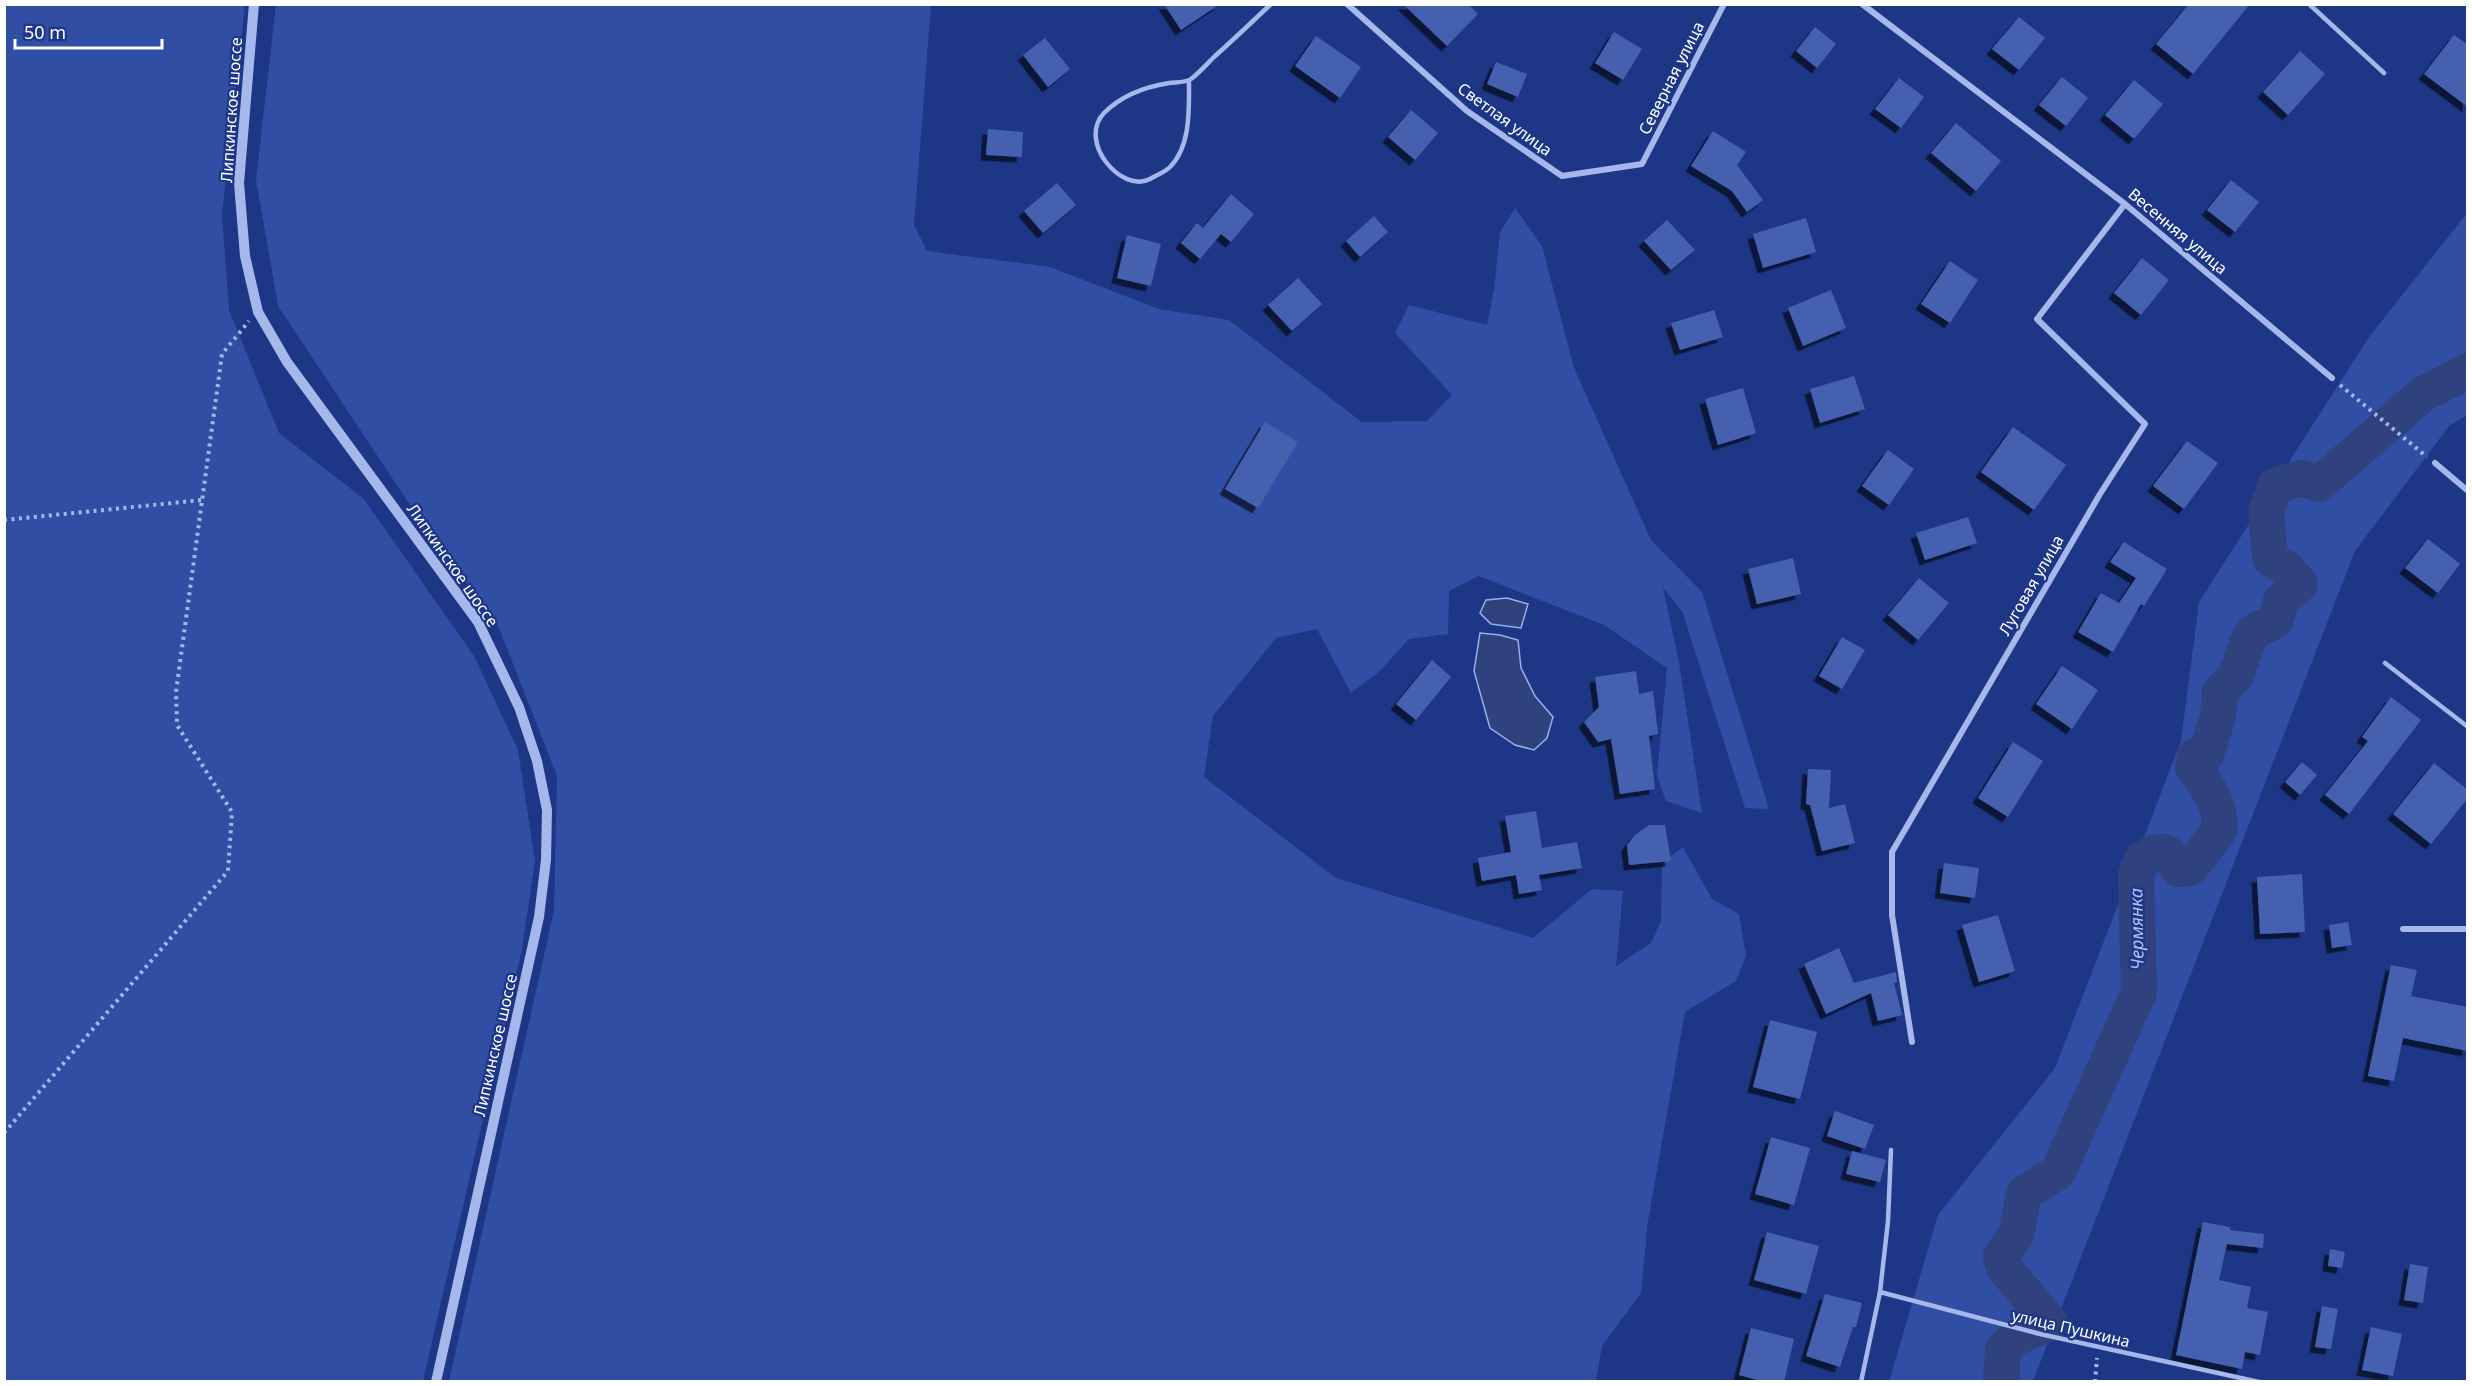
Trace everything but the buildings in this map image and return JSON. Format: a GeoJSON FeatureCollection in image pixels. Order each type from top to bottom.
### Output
{"type":"FeatureCollection","features":[{"type":"Feature","properties":{"kind":"street","name":"Липкинское шоссе"},"geometry":{"type":"LineString","coordinates":[[254,4],[239,183],[245,256],[258,312],[287,362],[478,622],[519,707],[537,761],[547,810],[546,860],[539,917],[436,1382]]}},
{"type":"Feature","properties":{"kind":"street","name":"Светлая улица"},"geometry":{"type":"LineString","coordinates":[[1347,4],[1467,111],[1562,176],[1642,164]]}},
{"type":"Feature","properties":{"kind":"street","name":"Северная улица"},"geometry":{"type":"LineString","coordinates":[[1642,164],[1724,4]]}},
{"type":"Feature","properties":{"kind":"street","name":"Весенняя улица"},"geometry":{"type":"LineString","coordinates":[[1862,4],[2125,204],[2331,378]]}},
{"type":"Feature","properties":{"kind":"street","name":"Луговая улица"},"geometry":{"type":"LineString","coordinates":[[1912,1042],[1892,915],[1892,852],[2100,494],[2145,424],[2037,319],[2125,204]]}},
{"type":"Feature","properties":{"kind":"street"},"geometry":{"type":"LineString","coordinates":[[2434,463],[2468,491]]}},
{"type":"Feature","properties":{"kind":"street"},"geometry":{"type":"LineString","coordinates":[[2403,929],[2468,929]]}},
{"type":"Feature","properties":{"kind":"lane"},"geometry":{"type":"LineString","coordinates":[[1189,80],[1189,114],[1185,142],[1177,158],[1168,169],[1146,181],[1129,179],[1116,172],[1104,161],[1095,136],[1096,124],[1105,112],[1140,88],[1189,80],[1271,4]]}},
{"type":"Feature","properties":{"kind":"lane"},"geometry":{"type":"LineString","coordinates":[[2309,4],[2384,73]]}},
{"type":"Feature","properties":{"kind":"lane"},"geometry":{"type":"LineString","coordinates":[[2385,663],[2468,728]]}},
{"type":"Feature","properties":{"kind":"lane"},"geometry":{"type":"LineString","coordinates":[[1861,1382],[1880,1292],[1888,1221],[1891,1150]]}},
{"type":"Feature","properties":{"kind":"lane","name":"улица Пушкина"},"geometry":{"type":"LineString","coordinates":[[1880,1292],[2040,1334],[2259,1382]]}},
{"type":"Feature","properties":{"kind":"path"},"geometry":{"type":"LineString","coordinates":[[4,1133],[228,871],[232,812],[177,725],[176,692],[222,354],[258,312]]}},
{"type":"Feature","properties":{"kind":"path"},"geometry":{"type":"LineString","coordinates":[[2331,378],[2434,463]]}},
{"type":"Feature","properties":{"kind":"path"},"geometry":{"type":"LineString","coordinates":[[4,520],[202,500]]}},
{"type":"Feature","properties":{"kind":"path"},"geometry":{"type":"LineString","coordinates":[[2095,1382],[2098,1347]]}},
{"type":"Feature","properties":{"kind":"shaded area"},"geometry":{"type":"Polygon","coordinates":[[[5,4],[245,5],[222,215],[229,310],[279,433],[364,499],[474,656],[518,750],[535,861],[522,949],[423,1381],[5,1381],[5,4]]]}},
{"type":"Feature","properties":{"kind":"shaded area"},"geometry":{"type":"Polygon","coordinates":[[[276,5],[931,5],[914,225],[927,251],[1050,267],[1159,309],[1229,320],[1362,422],[1427,421],[1452,395],[1395,333],[1409,305],[1487,325],[1494,289],[1500,232],[1515,208],[1542,246],[1574,368],[1651,540],[1702,592],[1769,809],[1745,808],[1682,611],[1663,588],[1679,662],[1702,813],[1666,801],[1657,776],[1667,668],[1604,625],[1479,576],[1449,591],[1448,634],[1409,639],[1380,671],[1351,693],[1317,629],[1276,638],[1213,716],[1204,777],[1336,878],[1533,938],[1592,889],[1623,891],[1616,966],[1651,943],[1661,921],[1662,863],[1683,847],[1712,899],[1739,914],[1746,956],[1736,981],[1685,1012],[1648,1221],[1641,1293],[1602,1346],[1596,1381],[449,1381],[554,910],[557,776],[499,628],[412,508],[278,306],[256,180],[276,5]]]}},
{"type":"Feature","properties":{"kind":"shaded area"},"geometry":{"type":"Polygon","coordinates":[[[2467,213],[2467,415],[2449,426],[2355,551],[2033,1381],[1889,1382],[1938,1215],[2055,1068],[2181,741],[2199,602],[2369,337],[2467,213]]]}},
{"type":"Feature","properties":{"kind":"shaded area"},"geometry":{"type":"Polygon","coordinates":[[[1507,598],[1528,604],[1521,628],[1491,624],[1480,613],[1486,600],[1507,598]]]}},
{"type":"Feature","properties":{"kind":"shaded area"},"geometry":{"type":"Polygon","coordinates":[[[1480,633],[1518,640],[1521,668],[1535,696],[1553,717],[1547,738],[1534,750],[1515,745],[1490,728],[1474,671],[1480,633]]]}},
{"type":"Feature","properties":{"kind":"waterway","name":"Чермянка"},"geometry":{"type":"LineString","coordinates":[[2001,1382],[2003,1349],[2015,1338],[2050,1323],[2004,1267],[2001,1256],[2016,1235],[2024,1194],[2058,1172],[2139,992],[2136,875],[2141,860],[2163,852],[2170,856],[2179,869],[2190,868],[2219,831],[2220,822],[2216,805],[2208,788],[2193,767],[2195,756],[2206,755],[2218,716],[2220,692],[2236,675],[2253,632],[2275,621],[2281,601],[2300,584],[2288,570],[2270,558],[2266,511],[2276,485],[2303,478],[2319,484],[2423,394],[2468,371]]}}]}
